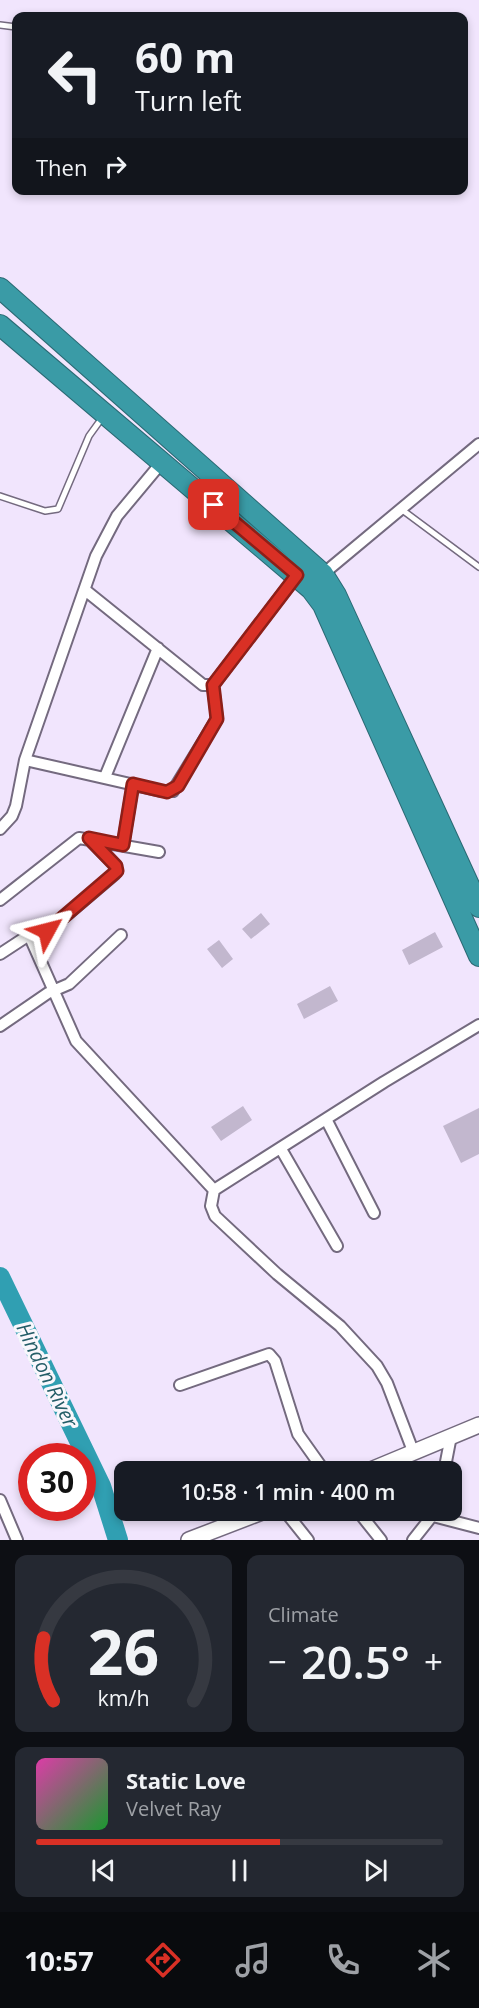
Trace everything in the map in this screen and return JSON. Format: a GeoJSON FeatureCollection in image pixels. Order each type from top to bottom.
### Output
{"type":"FeatureCollection","features":[{"type":"Feature","properties":{"kind":"highway"},"geometry":{"type":"LineString","coordinates":[[0,288],[323,574],[336,595],[479,907]]}},
{"type":"Feature","properties":{"kind":"highway"},"geometry":{"type":"LineString","coordinates":[[0,325],[297,575],[323,606],[479,956]]}},
{"type":"Feature","properties":{"kind":"street"},"geometry":{"type":"LineString","coordinates":[[323,574],[479,444]]}},
{"type":"Feature","properties":{"kind":"street"},"geometry":{"type":"LineString","coordinates":[[0,829],[12,816],[16,806],[24,760],[96,556],[117,516],[162,462]]}},
{"type":"Feature","properties":{"kind":"street"},"geometry":{"type":"LineString","coordinates":[[24,760],[167,792],[178,786],[217,719],[213,685],[297,575]]}},
{"type":"Feature","properties":{"kind":"street"},"geometry":{"type":"LineString","coordinates":[[85,590],[203,685],[213,685]]}},
{"type":"Feature","properties":{"kind":"street"},"geometry":{"type":"LineString","coordinates":[[105,777],[158,648]]}},
{"type":"Feature","properties":{"kind":"street"},"geometry":{"type":"LineString","coordinates":[[123,845],[133,784]]}},
{"type":"Feature","properties":{"kind":"street"},"geometry":{"type":"LineString","coordinates":[[0,954],[29,935],[47,931],[55,926],[117,871],[116,866],[89,838]]}},
{"type":"Feature","properties":{"kind":"street"},"geometry":{"type":"LineString","coordinates":[[0,900],[74,841],[89,838],[159,852]]}},
{"type":"Feature","properties":{"kind":"street"},"geometry":{"type":"LineString","coordinates":[[29,935],[54,990],[70,1033],[85,1053],[214,1190]]}},
{"type":"Feature","properties":{"kind":"street"},"geometry":{"type":"LineString","coordinates":[[0,1026],[54,990],[69,984],[121,935]]}},
{"type":"Feature","properties":{"kind":"street"},"geometry":{"type":"LineString","coordinates":[[413,1451],[387,1383],[377,1366],[340,1326],[277,1274],[215,1216],[211,1206],[214,1190],[479,1025]]}},
{"type":"Feature","properties":{"kind":"street"},"geometry":{"type":"LineString","coordinates":[[326,1119],[374,1213]]}},
{"type":"Feature","properties":{"kind":"street"},"geometry":{"type":"LineString","coordinates":[[280,1149],[337,1246]]}},
{"type":"Feature","properties":{"kind":"street"},"geometry":{"type":"LineString","coordinates":[[180,1384],[269,1354],[275,1361],[298,1434],[317,1461]]}},
{"type":"Feature","properties":{"kind":"street"},"geometry":{"type":"LineString","coordinates":[[391,1461],[479,1425]]}},
{"type":"Feature","properties":{"kind":"street"},"geometry":{"type":"LineString","coordinates":[[446,1461],[451,1436]]}},
{"type":"Feature","properties":{"kind":"street"},"geometry":{"type":"LineString","coordinates":[[0,1500],[17,1540]]}},
{"type":"Feature","properties":{"kind":"street"},"geometry":{"type":"LineString","coordinates":[[189,1540],[238,1521]]}},
{"type":"Feature","properties":{"kind":"street"},"geometry":{"type":"LineString","coordinates":[[293,1521],[308,1540]]}},
{"type":"Feature","properties":{"kind":"street"},"geometry":{"type":"LineString","coordinates":[[366,1521],[381,1540]]}},
{"type":"Feature","properties":{"kind":"street"},"geometry":{"type":"LineString","coordinates":[[413,1540],[428,1521]]}},
{"type":"Feature","properties":{"kind":"street"},"geometry":{"type":"LineString","coordinates":[[458,1521],[479,1528]]}},
{"type":"Feature","properties":{"kind":"lane"},"geometry":{"type":"LineString","coordinates":[[0,496],[45,511],[58,509],[88,436],[105,415]]}},
{"type":"Feature","properties":{"kind":"lane"},"geometry":{"type":"LineString","coordinates":[[401,508],[479,567]]}},
{"type":"Feature","properties":{"kind":"building"},"geometry":{"type":"Polygon","coordinates":[[[261,913],[270,924],[251,939],[242,929],[261,913]]]}},
{"type":"Feature","properties":{"kind":"building"},"geometry":{"type":"Polygon","coordinates":[[[435,932],[443,947],[409,965],[402,950],[435,932]]]}},
{"type":"Feature","properties":{"kind":"building"},"geometry":{"type":"Polygon","coordinates":[[[219,940],[233,959],[222,968],[207,949],[219,940]]]}},
{"type":"Feature","properties":{"kind":"building"},"geometry":{"type":"Polygon","coordinates":[[[330,986],[338,1001],[304,1019],[297,1004],[330,986]]]}},
{"type":"Feature","properties":{"kind":"building"},"geometry":{"type":"Polygon","coordinates":[[[243,1106],[252,1120],[221,1141],[211,1127],[243,1106]]]}},
{"type":"Feature","properties":{"kind":"building"},"geometry":{"type":"Polygon","coordinates":[[[479,1108],[479,1154],[461,1163],[443,1126],[479,1108]]]}},
{"type":"Feature","properties":{"kind":"waterway","name":"Hindon River"},"geometry":{"type":"LineString","coordinates":[[0,1277],[101,1486],[118,1540]]}},
{"type":"Feature","properties":{"kind":"route"},"geometry":{"type":"LineString","coordinates":[[47,931],[117,871],[116,866],[89,838],[123,845],[133,784],[162,792],[173,791],[178,786],[217,719],[217,703],[213,685],[297,575],[214,505]]}}]}
